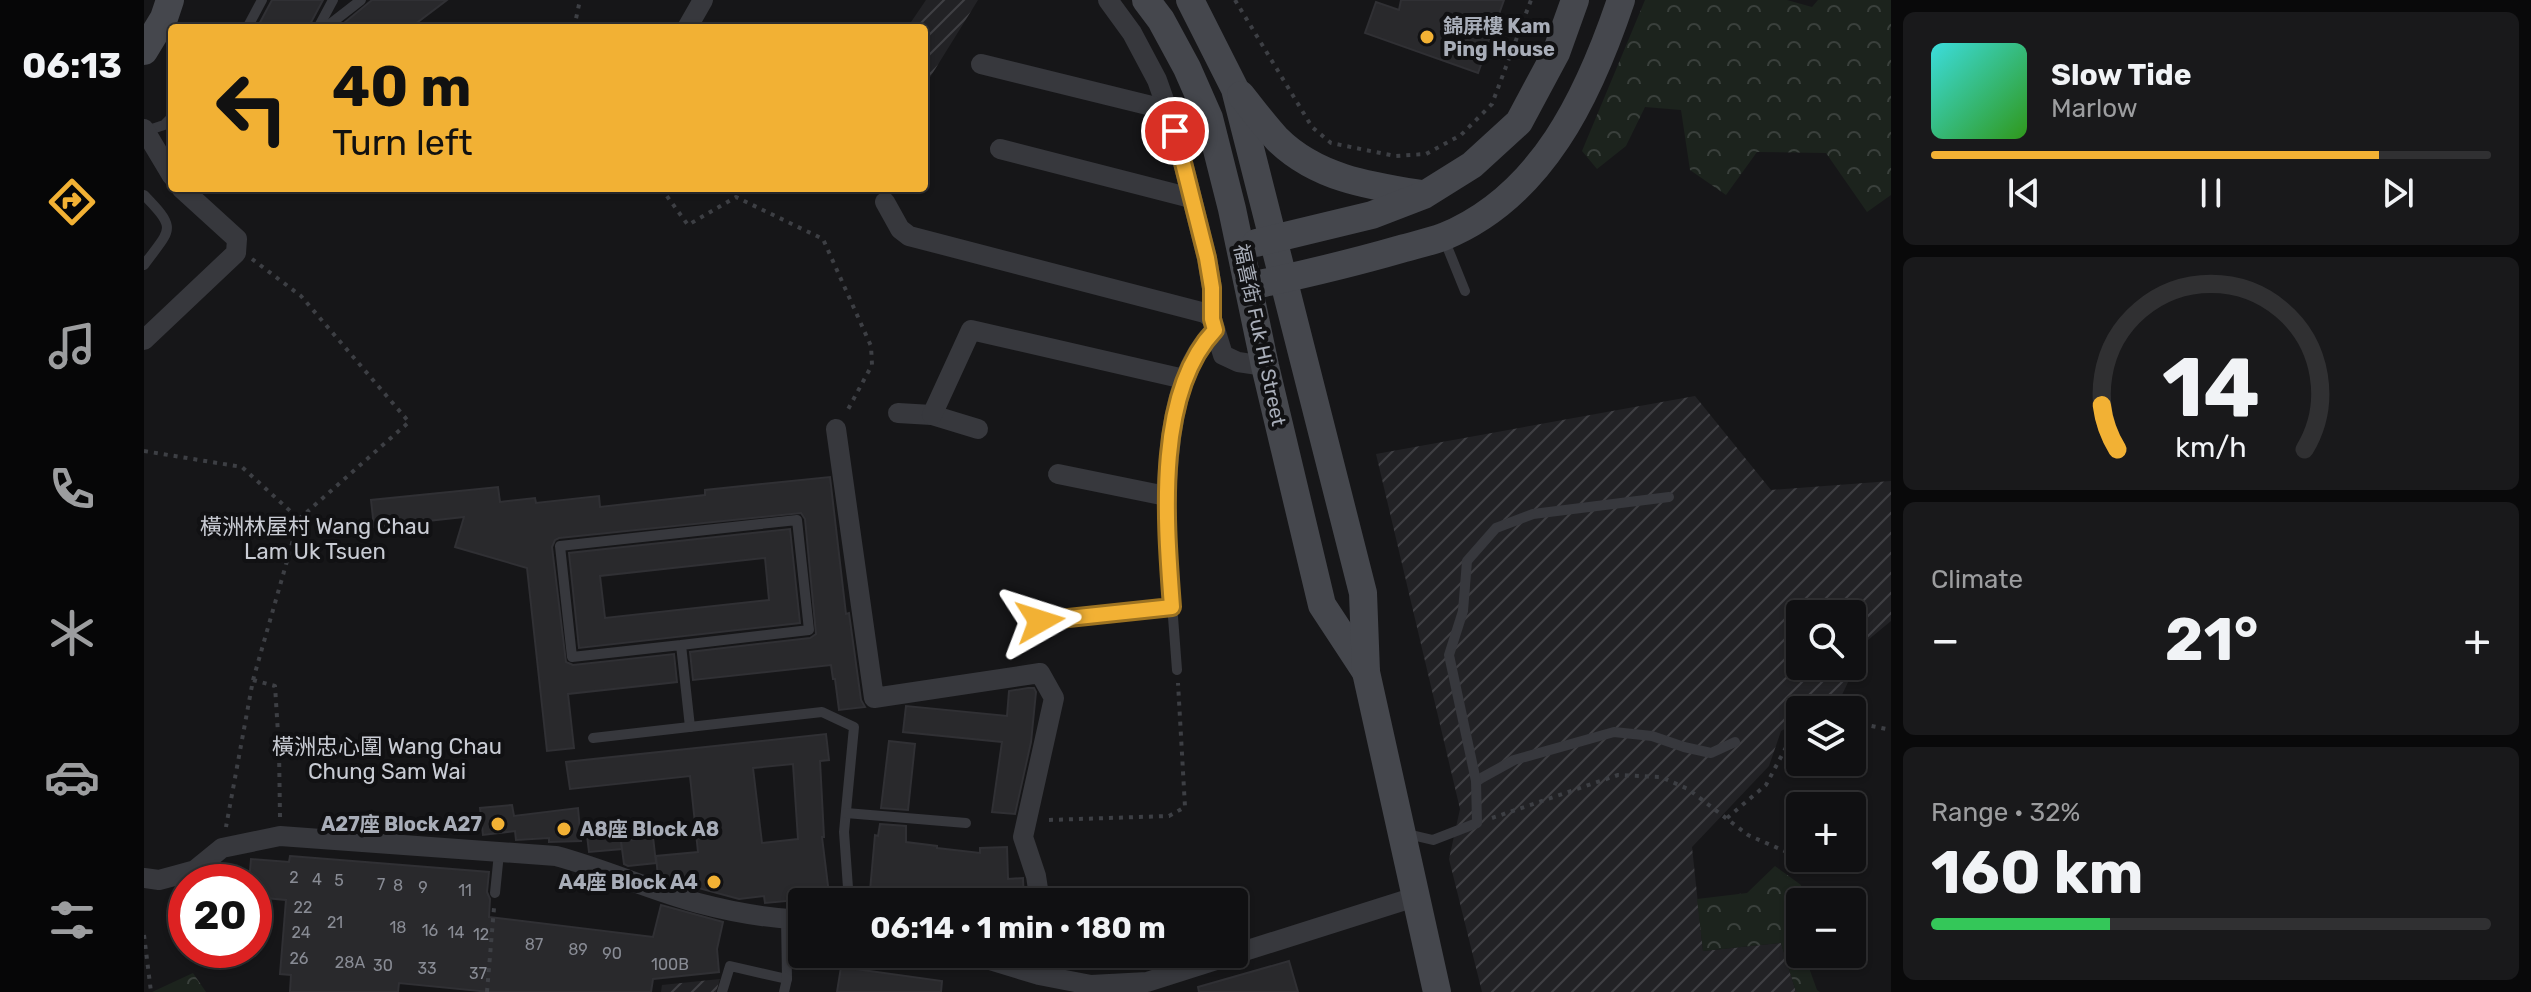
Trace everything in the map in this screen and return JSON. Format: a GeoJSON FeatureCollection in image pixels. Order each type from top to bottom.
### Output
{"type":"FeatureCollection","features":[{"type":"Feature","properties":{"kind":"main road"},"geometry":{"type":"LineString","coordinates":[[144,51],[164,18],[170,0]]}},
{"type":"Feature","properties":{"kind":"main road","name":"福喜街 Fuk Hi Street"},"geometry":{"type":"LineString","coordinates":[[1146,0],[1161,20],[1209,118],[1322,605],[1366,672]]}},
{"type":"Feature","properties":{"kind":"main road","name":"福喜街 Fuk Hi Street"},"geometry":{"type":"LineString","coordinates":[[1190,0],[1235,89],[1363,593],[1366,672],[1437,992]]}},
{"type":"Feature","properties":{"kind":"main road"},"geometry":{"type":"LineString","coordinates":[[1240,247],[1372,215],[1424,195],[1472,165],[1519,122],[1556,53],[1575,0]]}},
{"type":"Feature","properties":{"kind":"main road"},"geometry":{"type":"LineString","coordinates":[[1249,286],[1359,262],[1443,237],[1480,217],[1522,186],[1552,147],[1580,101],[1607,43],[1621,0]]}},
{"type":"Feature","properties":{"kind":"main road"},"geometry":{"type":"LineString","coordinates":[[1235,89],[1279,140],[1305,161],[1331,175],[1366,185],[1424,195]]}},
{"type":"Feature","properties":{"kind":"street"},"geometry":{"type":"LineString","coordinates":[[689,24],[703,0]]}},
{"type":"Feature","properties":{"kind":"street"},"geometry":{"type":"LineString","coordinates":[[1108,0],[1138,45],[1157,80],[1168,110],[1212,288],[1213,324],[1223,355],[1265,366]]}},
{"type":"Feature","properties":{"kind":"street"},"geometry":{"type":"LineString","coordinates":[[981,64],[1168,110]]}},
{"type":"Feature","properties":{"kind":"street"},"geometry":{"type":"LineString","coordinates":[[146,138],[168,170]]}},
{"type":"Feature","properties":{"kind":"street"},"geometry":{"type":"LineString","coordinates":[[1000,149],[1191,198]]}},
{"type":"Feature","properties":{"kind":"street"},"geometry":{"type":"LineString","coordinates":[[144,340],[238,249],[237,239],[185,192]]}},
{"type":"Feature","properties":{"kind":"street"},"geometry":{"type":"LineString","coordinates":[[885,202],[900,229],[909,236],[1205,313],[1213,324]]}},
{"type":"Feature","properties":{"kind":"street"},"geometry":{"type":"LineString","coordinates":[[1058,474],[1166,496],[1170,442],[1184,379],[1213,324]]}},
{"type":"Feature","properties":{"kind":"street"},"geometry":{"type":"LineString","coordinates":[[932,415],[971,330],[1184,379]]}},
{"type":"Feature","properties":{"kind":"street"},"geometry":{"type":"LineString","coordinates":[[898,413],[932,415],[978,429]]}},
{"type":"Feature","properties":{"kind":"street"},"geometry":{"type":"LineString","coordinates":[[836,429],[874,698],[1040,673],[1054,698],[1023,837],[1038,888]]}},
{"type":"Feature","properties":{"kind":"street"},"geometry":{"type":"LineString","coordinates":[[144,878],[159,880],[195,870],[222,848],[280,836],[556,856],[591,865],[697,903],[788,920]]}},
{"type":"Feature","properties":{"kind":"street"},"geometry":{"type":"LineString","coordinates":[[1248,950],[1415,897]]}},
{"type":"Feature","properties":{"kind":"street"},"geometry":{"type":"LineString","coordinates":[[1041,968],[1091,985],[1147,982],[1191,968]]}},
{"type":"Feature","properties":{"kind":"lane"},"geometry":{"type":"LineString","coordinates":[[249,24],[262,0]]}},
{"type":"Feature","properties":{"kind":"lane"},"geometry":{"type":"LineString","coordinates":[[320,24],[333,0]]}},
{"type":"Feature","properties":{"kind":"lane"},"geometry":{"type":"LineString","coordinates":[[330,24],[361,0]]}},
{"type":"Feature","properties":{"kind":"lane"},"geometry":{"type":"LineString","coordinates":[[146,138],[168,121]]}},
{"type":"Feature","properties":{"kind":"lane"},"geometry":{"type":"LineString","coordinates":[[144,195],[165,216],[168,227],[167,234],[144,265]]}},
{"type":"Feature","properties":{"kind":"lane"},"geometry":{"type":"LineString","coordinates":[[1443,237],[1465,291]]}},
{"type":"Feature","properties":{"kind":"lane"},"geometry":{"type":"LineString","coordinates":[[1166,496],[1177,670]]}},
{"type":"Feature","properties":{"kind":"lane"},"geometry":{"type":"LineString","coordinates":[[1401,833],[1433,840],[1477,823],[1476,781],[1449,655],[1463,611],[1467,561],[1496,528],[1533,514],[1669,497]]}},
{"type":"Feature","properties":{"kind":"lane"},"geometry":{"type":"LineString","coordinates":[[797,520],[809,630],[681,645],[572,657],[560,546],[797,520]]}},
{"type":"Feature","properties":{"kind":"lane"},"geometry":{"type":"LineString","coordinates":[[1040,621],[1172,607]]}},
{"type":"Feature","properties":{"kind":"lane"},"geometry":{"type":"LineString","coordinates":[[681,645],[690,727]]}},
{"type":"Feature","properties":{"kind":"lane"},"geometry":{"type":"LineString","coordinates":[[593,738],[822,712],[854,727],[844,832],[848,888]]}},
{"type":"Feature","properties":{"kind":"lane"},"geometry":{"type":"LineString","coordinates":[[1476,781],[1514,760],[1614,732],[1652,736],[1711,753],[1735,742]]}},
{"type":"Feature","properties":{"kind":"lane"},"geometry":{"type":"LineString","coordinates":[[846,813],[966,823]]}},
{"type":"Feature","properties":{"kind":"lane"},"geometry":{"type":"LineString","coordinates":[[495,893],[499,853]]}},
{"type":"Feature","properties":{"kind":"lane"},"geometry":{"type":"LineString","coordinates":[[722,992],[730,966],[787,979]]}},
{"type":"Feature","properties":{"kind":"lane"},"geometry":{"type":"LineString","coordinates":[[784,992],[788,968]]}},
{"type":"Feature","properties":{"kind":"path"},"geometry":{"type":"LineString","coordinates":[[575,24],[580,0]]}},
{"type":"Feature","properties":{"kind":"path"},"geometry":{"type":"LineString","coordinates":[[1235,0],[1312,127],[1331,143],[1395,156],[1426,154],[1461,135],[1492,104],[1531,0]]}},
{"type":"Feature","properties":{"kind":"path"},"geometry":{"type":"LineString","coordinates":[[1340,153],[1346,137]]}},
{"type":"Feature","properties":{"kind":"path"},"geometry":{"type":"LineString","coordinates":[[664,192],[688,225],[736,197],[823,239],[871,346],[872,365],[857,397],[836,429]]}},
{"type":"Feature","properties":{"kind":"path"},"geometry":{"type":"LineString","coordinates":[[222,848],[253,680],[299,519],[409,422],[301,296],[238,249]]}},
{"type":"Feature","properties":{"kind":"path"},"geometry":{"type":"LineString","coordinates":[[144,451],[242,467],[299,519]]}},
{"type":"Feature","properties":{"kind":"path"},"geometry":{"type":"LineString","coordinates":[[1026,821],[1169,816],[1185,807],[1177,670]]}},
{"type":"Feature","properties":{"kind":"path"},"geometry":{"type":"LineString","coordinates":[[253,680],[275,686],[280,836]]}},
{"type":"Feature","properties":{"kind":"path"},"geometry":{"type":"LineString","coordinates":[[1866,725],[1891,730]]}},
{"type":"Feature","properties":{"kind":"path"},"geometry":{"type":"LineString","coordinates":[[1727,818],[1766,785],[1786,747]]}},
{"type":"Feature","properties":{"kind":"path"},"geometry":{"type":"LineString","coordinates":[[1477,823],[1618,775],[1661,777],[1688,789],[1748,835],[1786,852]]}},
{"type":"Feature","properties":{"kind":"path"},"geometry":{"type":"LineString","coordinates":[[487,992],[495,893]]}},
{"type":"Feature","properties":{"kind":"path"},"geometry":{"type":"LineString","coordinates":[[144,935],[151,992]]}},
{"type":"Feature","properties":{"kind":"shaded area"},"geometry":{"type":"Polygon","coordinates":[[[926,0],[978,0],[928,81],[928,24],[910,24],[926,0]]]}},
{"type":"Feature","properties":{"kind":"shaded area"},"geometry":{"type":"Polygon","coordinates":[[[1695,396],[1771,490],[1891,481],[1891,621],[1866,644],[1866,600],[1786,600],[1786,680],[1849,680],[1841,696],[1786,696],[1786,728],[1781,731],[1769,766],[1692,847],[1703,951],[1781,943],[1786,968],[1789,968],[1796,992],[1482,992],[1449,859],[1460,809],[1376,454],[1695,396]]]}},
{"type":"Feature","properties":{"kind":"shaded area"},"geometry":{"type":"Polygon","coordinates":[[[720,979],[716,992],[661,992],[662,985],[720,979]]]}},
{"type":"Feature","properties":{"kind":"green space"},"geometry":{"type":"Polygon","coordinates":[[[1645,0],[1787,0],[1812,7],[1818,0],[1891,0],[1891,195],[1867,212],[1826,153],[1757,152],[1726,195],[1690,170],[1681,110],[1645,107],[1626,146],[1597,169],[1582,151],[1645,0]]]}},
{"type":"Feature","properties":{"kind":"green space"},"geometry":{"type":"Polygon","coordinates":[[[1775,866],[1801,885],[1801,888],[1786,888],[1786,959],[1781,943],[1703,951],[1697,899],[1747,893],[1775,866]]]}},
{"type":"Feature","properties":{"kind":"green space"},"geometry":{"type":"Polygon","coordinates":[[[1789,968],[1809,968],[1820,992],[1796,992],[1789,968]]]}},
{"type":"Feature","properties":{"kind":"green space"},"geometry":{"type":"Polygon","coordinates":[[[193,973],[206,992],[152,992],[193,973]]]}},
{"type":"Feature","properties":{"kind":"building"},"geometry":{"type":"Polygon","coordinates":[[[272,0],[323,0],[310,24],[259,24],[272,0]]]}},
{"type":"Feature","properties":{"kind":"building"},"geometry":{"type":"Polygon","coordinates":[[[372,0],[447,0],[415,24],[343,24],[372,0]]]}},
{"type":"Feature","properties":{"kind":"building","name":"錦屏樓 Kam Ping House"},"geometry":{"type":"Polygon","coordinates":[[[1401,0],[1504,0],[1478,73],[1365,33],[1376,2],[1399,10],[1401,0]]]}},
{"type":"Feature","properties":{"kind":"building"},"geometry":{"type":"Polygon","coordinates":[[[830,477],[846,614],[849,613],[861,700],[865,707],[839,710],[831,665],[693,680],[690,652],[810,638],[816,634],[805,519],[801,513],[559,538],[552,547],[566,662],[573,665],[674,654],[677,682],[568,694],[574,748],[547,751],[527,568],[455,547],[464,517],[374,527],[371,500],[498,487],[500,502],[535,498],[536,503],[599,496],[600,507],[705,495],[705,490],[830,477]]]}},
{"type":"Feature","properties":{"kind":"building"},"geometry":{"type":"Polygon","coordinates":[[[790,529],[800,623],[579,648],[569,553],[790,529]],[[765,558],[600,576],[605,618],[769,600],[765,558]]]}},
{"type":"Feature","properties":{"kind":"building"},"geometry":{"type":"Polygon","coordinates":[[[1034,688],[1036,692],[1031,742],[1015,814],[992,812],[1002,742],[903,732],[906,706],[1007,716],[1009,691],[1034,688]]]}},
{"type":"Feature","properties":{"kind":"building"},"geometry":{"type":"Polygon","coordinates":[[[826,734],[829,760],[820,761],[822,837],[828,888],[788,888],[788,901],[765,903],[764,896],[739,899],[658,877],[656,856],[698,852],[690,776],[570,789],[566,762],[826,734]],[[793,764],[753,768],[762,843],[798,839],[793,764]]]}},
{"type":"Feature","properties":{"kind":"building"},"geometry":{"type":"Polygon","coordinates":[[[889,741],[915,744],[908,810],[881,808],[889,741]]]}},
{"type":"Feature","properties":{"kind":"building"},"geometry":{"type":"Polygon","coordinates":[[[512,805],[514,816],[578,808],[581,841],[549,842],[549,838],[516,840],[515,831],[483,835],[480,808],[512,805]]]}},
{"type":"Feature","properties":{"kind":"building"},"geometry":{"type":"Polygon","coordinates":[[[619,823],[622,849],[589,852],[586,827],[619,823]]]}},
{"type":"Feature","properties":{"kind":"building"},"geometry":{"type":"Polygon","coordinates":[[[880,824],[906,826],[906,842],[980,853],[980,848],[1007,847],[1008,879],[1023,878],[1023,888],[870,888],[875,835],[878,836],[880,824]]]}},
{"type":"Feature","properties":{"kind":"building"},"geometry":{"type":"Polygon","coordinates":[[[653,837],[656,863],[624,864],[621,841],[653,837]]]}},
{"type":"Feature","properties":{"kind":"building"},"geometry":{"type":"Polygon","coordinates":[[[290,856],[489,872],[489,917],[653,937],[661,905],[723,922],[717,949],[719,972],[653,979],[651,992],[490,992],[399,983],[398,992],[290,992],[291,975],[280,974],[286,900],[272,899],[272,864],[251,864],[251,859],[289,862],[290,856]]]}},
{"type":"Feature","properties":{"kind":"building"},"geometry":{"type":"Polygon","coordinates":[[[1289,961],[1298,992],[1199,992],[1198,987],[1289,961]]]}},
{"type":"Feature","properties":{"kind":"building"},"geometry":{"type":"Polygon","coordinates":[[[841,968],[942,981],[941,992],[837,992],[841,968]]]}},
{"type":"Feature","properties":{"kind":"place","name":"錦屏樓 Kam Ping House"},"geometry":{"type":"Point","coordinates":[1427,37]}},
{"type":"Feature","properties":{"kind":"place","name":"A27座 Block A27"},"geometry":{"type":"Point","coordinates":[498,824]}},
{"type":"Feature","properties":{"kind":"place","name":"A8座 Block A8"},"geometry":{"type":"Point","coordinates":[564,829]}},
{"type":"Feature","properties":{"kind":"place","name":"A4座 Block A4"},"geometry":{"type":"Point","coordinates":[714,882]}},
{"type":"Feature","properties":{"kind":"district","name":"橫洲林屋村 Wang Chau Lam Uk Tsuen"},"geometry":{"type":"Point","coordinates":[315,538]}},
{"type":"Feature","properties":{"kind":"district","name":"橫洲忠心圍 Wang Chau Chung Sam Wai"},"geometry":{"type":"Point","coordinates":[387,758]}},
{"type":"Feature","properties":{"kind":"route"},"geometry":{"type":"LineString","coordinates":[[1040,621],[1172,607],[1166,496],[1170,442],[1184,379],[1203,343],[1215,330],[1207,258],[1175,131]]}}]}
